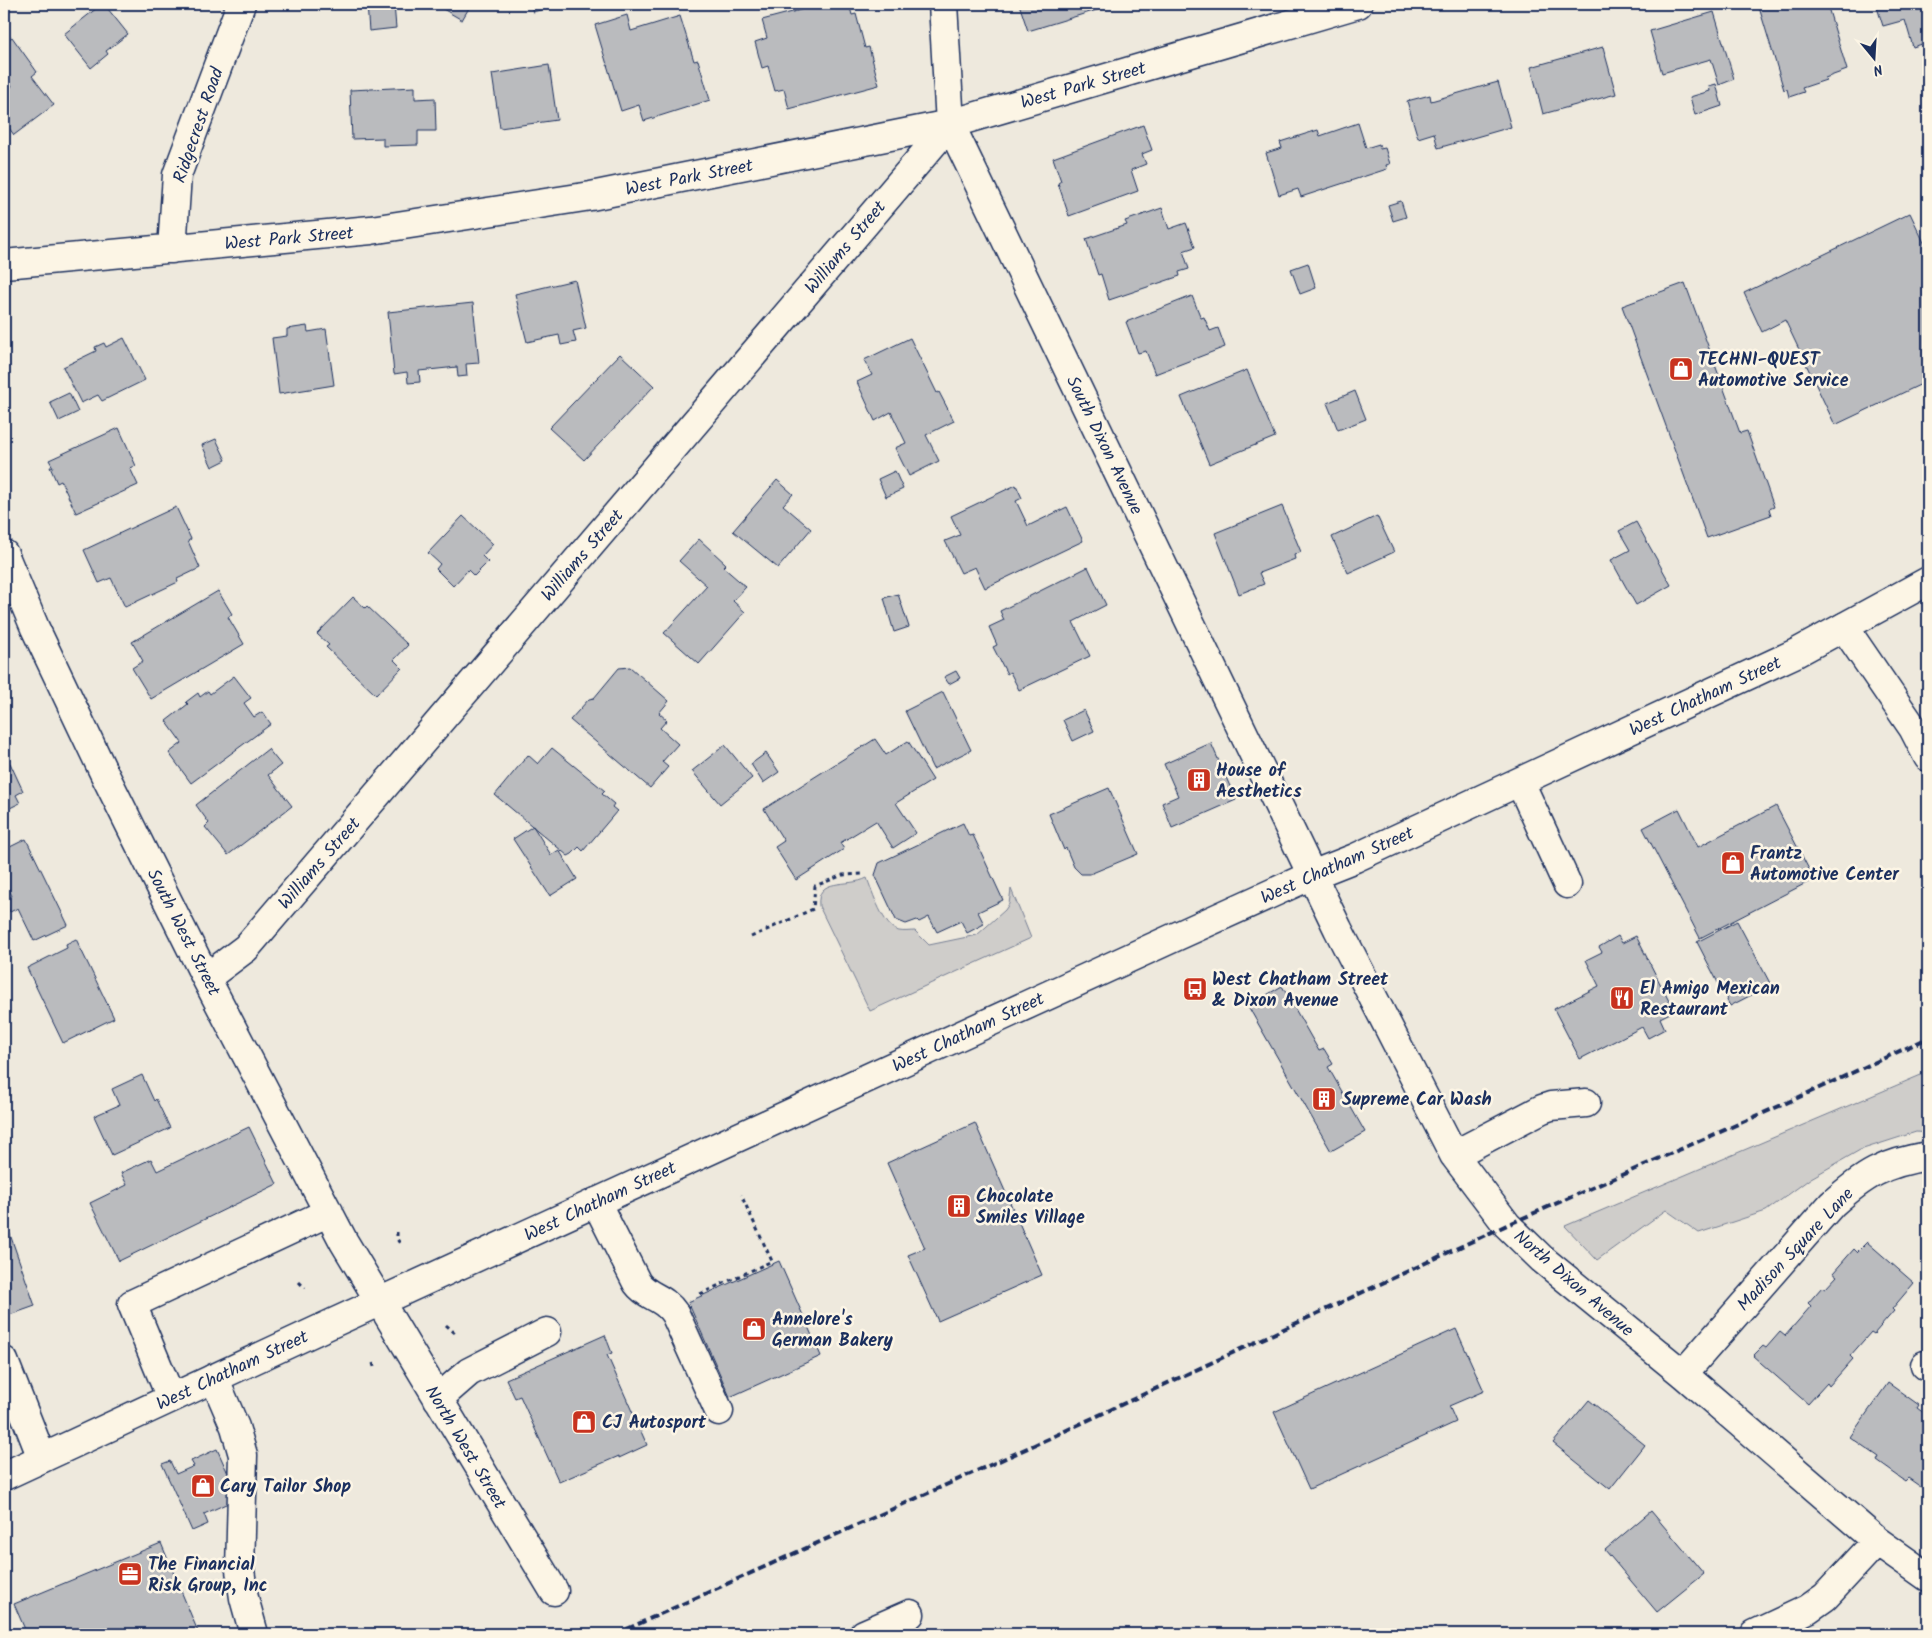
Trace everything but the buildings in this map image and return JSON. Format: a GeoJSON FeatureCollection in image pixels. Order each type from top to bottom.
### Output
{"type":"FeatureCollection","features":[{"type":"Feature","properties":{"kind":"street","name":"Ridgecrest Road"},"geometry":{"type":"LineString","coordinates":[[172,249],[177,175],[241,4]]}},
{"type":"Feature","properties":{"kind":"street","name":"South Dixon Avenue"},"geometry":{"type":"LineString","coordinates":[[944,4],[950,124],[1312,875]]}},
{"type":"Feature","properties":{"kind":"street","name":"West Park Street"},"geometry":{"type":"LineString","coordinates":[[4,264],[371,230],[564,201],[950,124],[1358,4]]}},
{"type":"Feature","properties":{"kind":"street","name":"Williams Street"},"geometry":{"type":"LineString","coordinates":[[206,978],[246,948],[950,124]]}},
{"type":"Feature","properties":{"kind":"street","name":"South West Street"},"geometry":{"type":"LineString","coordinates":[[4,554],[35,628],[104,773],[206,978],[344,1242],[379,1302]]}},
{"type":"Feature","properties":{"kind":"street","name":"West Chatham Street"},"geometry":{"type":"LineString","coordinates":[[4,1476],[596,1202],[1520,782],[1796,653],[1928,581]]}},
{"type":"Feature","properties":{"kind":"street"},"geometry":{"type":"LineString","coordinates":[[1844,627],[1913,728],[1928,757]]}},
{"type":"Feature","properties":{"kind":"street"},"geometry":{"type":"LineString","coordinates":[[1520,782],[1567,884]]}},
{"type":"Feature","properties":{"kind":"street","name":"North Dixon Avenue"},"geometry":{"type":"LineString","coordinates":[[1312,875],[1454,1155],[1507,1225],[1542,1260],[1683,1374],[1877,1541],[1928,1577]]}},
{"type":"Feature","properties":{"kind":"street"},"geometry":{"type":"LineString","coordinates":[[1454,1155],[1542,1109],[1551,1106],[1586,1103]]}},
{"type":"Feature","properties":{"kind":"street","name":"Madison Square Lane"},"geometry":{"type":"LineString","coordinates":[[1683,1374],[1832,1204],[1856,1182],[1877,1170],[1903,1160],[1928,1156]]}},
{"type":"Feature","properties":{"kind":"street"},"geometry":{"type":"LineString","coordinates":[[596,1202],[637,1283],[641,1288],[667,1302],[675,1314],[719,1411]]}},
{"type":"Feature","properties":{"kind":"street"},"geometry":{"type":"LineString","coordinates":[[171,1398],[132,1304],[329,1212]]}},
{"type":"Feature","properties":{"kind":"street","name":"North West Street"},"geometry":{"type":"LineString","coordinates":[[379,1302],[554,1591]]}},
{"type":"Feature","properties":{"kind":"street"},"geometry":{"type":"LineString","coordinates":[[438,1399],[469,1372],[548,1332]]}},
{"type":"Feature","properties":{"kind":"street"},"geometry":{"type":"LineString","coordinates":[[4,1361],[42,1458]]}},
{"type":"Feature","properties":{"kind":"street"},"geometry":{"type":"LineString","coordinates":[[214,1378],[235,1427],[243,1455],[240,1570],[244,1598],[254,1634]]}},
{"type":"Feature","properties":{"kind":"street"},"geometry":{"type":"LineString","coordinates":[[1755,1634],[1808,1609],[1825,1597],[1877,1541]]}},
{"type":"Feature","properties":{"kind":"street"},"geometry":{"type":"LineString","coordinates":[[864,1634],[910,1614]]}},
{"type":"Feature","properties":{"kind":"path"},"geometry":{"type":"LineString","coordinates":[[751,937],[813,909],[815,886],[843,875],[862,874]]}},
{"type":"Feature","properties":{"kind":"path"},"geometry":{"type":"LineString","coordinates":[[693,1296],[772,1261],[741,1195]]}},
{"type":"Feature","properties":{"kind":"path"},"geometry":{"type":"LineString","coordinates":[[397,1232],[397,1239],[401,1245]]}},
{"type":"Feature","properties":{"kind":"path"},"geometry":{"type":"LineString","coordinates":[[299,1282],[305,1288]]}},
{"type":"Feature","properties":{"kind":"path"},"geometry":{"type":"LineString","coordinates":[[446,1325],[455,1333]]}},
{"type":"Feature","properties":{"kind":"path"},"geometry":{"type":"LineString","coordinates":[[373,1363],[375,1370]]}},
{"type":"Feature","properties":{"kind":"shaded area"},"geometry":{"type":"Polygon","coordinates":[[[867,878],[879,909],[888,924],[899,931],[915,931],[929,945],[977,935],[1005,910],[1009,904],[1011,889],[1031,938],[870,1011],[819,906],[819,897],[823,890],[828,887],[867,878]]]}},
{"type":"Feature","properties":{"kind":"shaded area"},"geometry":{"type":"Polygon","coordinates":[[[1928,1072],[1928,1133],[1916,1132],[1860,1150],[1811,1178],[1766,1211],[1699,1233],[1666,1210],[1597,1260],[1565,1226],[1928,1072]]]}},
{"type":"Feature","properties":{"kind":"railway"},"geometry":{"type":"LineString","coordinates":[[616,1634],[1052,1437],[1507,1225],[1784,1104],[1928,1038]]}},
{"type":"Feature","properties":{"kind":"place","name":"TECHNI-QUEST Automotive Service"},"geometry":{"type":"Point","coordinates":[1681,369]}},
{"type":"Feature","properties":{"kind":"place","name":"House of Aesthetics"},"geometry":{"type":"Point","coordinates":[1199,780]}},
{"type":"Feature","properties":{"kind":"place","name":"Frantz Automotive Center"},"geometry":{"type":"Point","coordinates":[1733,863]}},
{"type":"Feature","properties":{"kind":"place","name":"West Chatham Street & Dixon Avenue"},"geometry":{"type":"Point","coordinates":[1195,989]}},
{"type":"Feature","properties":{"kind":"place","name":"El Amigo Mexican Restaurant"},"geometry":{"type":"Point","coordinates":[1622,998]}},
{"type":"Feature","properties":{"kind":"place","name":"Supreme Car Wash"},"geometry":{"type":"Point","coordinates":[1324,1099]}},
{"type":"Feature","properties":{"kind":"place","name":"Chocolate Smiles Village"},"geometry":{"type":"Point","coordinates":[959,1206]}},
{"type":"Feature","properties":{"kind":"place","name":"Annelore's German Bakery"},"geometry":{"type":"Point","coordinates":[754,1329]}},
{"type":"Feature","properties":{"kind":"place","name":"CJ Autosport"},"geometry":{"type":"Point","coordinates":[584,1422]}},
{"type":"Feature","properties":{"kind":"place","name":"Cary Tailor Shop"},"geometry":{"type":"Point","coordinates":[203,1486]}},
{"type":"Feature","properties":{"kind":"place","name":"The Financial Risk Group, Inc"},"geometry":{"type":"Point","coordinates":[130,1574]}}]}
